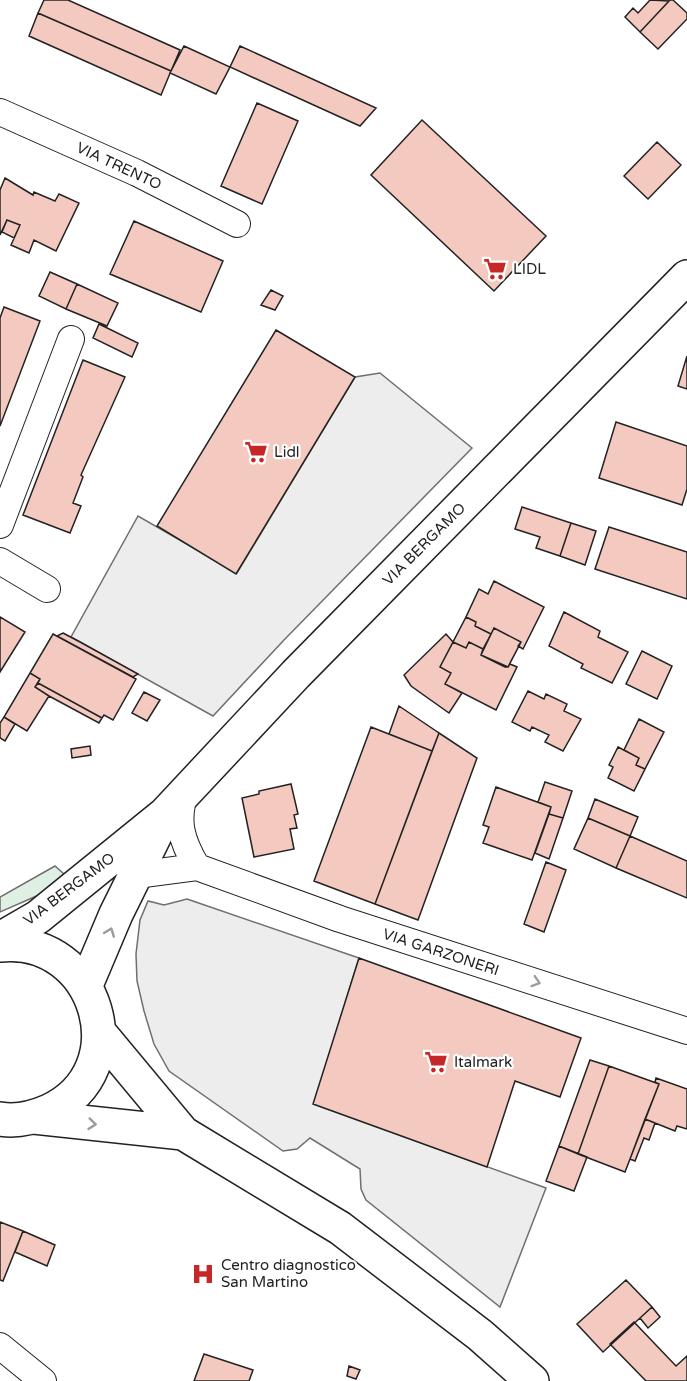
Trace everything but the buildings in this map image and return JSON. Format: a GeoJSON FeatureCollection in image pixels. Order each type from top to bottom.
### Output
{"type":"FeatureCollection","features":[{"type":"Feature","properties":{"kind":"main road","name":"VIA BERGAMO"},"geometry":{"type":"LineString","coordinates":[[0,939],[38,916],[175,802],[296,674],[687,277]]}},
{"type":"Feature","properties":{"kind":"main road","name":"VIA BERGAMO"},"geometry":{"type":"LineString","coordinates":[[86,985],[116,914],[175,802]]}},
{"type":"Feature","properties":{"kind":"main road"},"geometry":{"type":"LineString","coordinates":[[0,945],[15,944],[43,950],[67,964],[86,985],[96,1008],[99,1032],[94,1060],[81,1086],[60,1106],[34,1117]]}},
{"type":"Feature","properties":{"kind":"main road"},"geometry":{"type":"LineString","coordinates":[[99,1032],[183,1133],[340,1228],[480,1335],[532,1381]]}},
{"type":"Feature","properties":{"kind":"main road"},"geometry":{"type":"LineString","coordinates":[[0,1119],[34,1117],[183,1133]]}},
{"type":"Feature","properties":{"kind":"street","name":"VIA TRENTO"},"geometry":{"type":"LineString","coordinates":[[0,112],[137,173],[237,224]]}},
{"type":"Feature","properties":{"kind":"street"},"geometry":{"type":"LineString","coordinates":[[0,525],[71,339]]}},
{"type":"Feature","properties":{"kind":"street"},"geometry":{"type":"LineString","coordinates":[[0,561],[47,590]]}},
{"type":"Feature","properties":{"kind":"street"},"geometry":{"type":"LineString","coordinates":[[175,802],[180,805],[180,835],[197,867]]}},
{"type":"Feature","properties":{"kind":"street","name":"VIA GARZONERI"},"geometry":{"type":"LineString","coordinates":[[136,876],[197,867],[340,919],[687,1031]]}},
{"type":"Feature","properties":{"kind":"street"},"geometry":{"type":"LineString","coordinates":[[0,1346],[43,1381]]}},
{"type":"Feature","properties":{"kind":"green space"},"geometry":{"type":"Polygon","coordinates":[[[55,866],[64,874],[41,894],[0,912],[0,897],[55,866]]]}},
{"type":"Feature","properties":{"kind":"shaded area"},"geometry":{"type":"Polygon","coordinates":[[[380,373],[472,448],[213,716],[71,637],[138,516],[237,573],[355,377],[380,373]]]}},
{"type":"Feature","properties":{"kind":"shaded area"},"geometry":{"type":"Polygon","coordinates":[[[187,899],[359,958],[314,1104],[546,1188],[500,1307],[366,1200],[361,1189],[360,1169],[310,1138],[297,1149],[283,1151],[169,1071],[154,1044],[144,1011],[137,981],[136,954],[140,920],[148,901],[164,905],[187,899]]]}},
{"type":"Feature","properties":{"kind":"place","name":"LIDL"},"geometry":{"type":"Point","coordinates":[495,269]}},
{"type":"Feature","properties":{"kind":"place","name":"Lidl"},"geometry":{"type":"Point","coordinates":[256,452]}},
{"type":"Feature","properties":{"kind":"place","name":"Italmark"},"geometry":{"type":"Point","coordinates":[436,1062]}},
{"type":"Feature","properties":{"kind":"place","name":"Centro diagnostico San Martino"},"geometry":{"type":"Point","coordinates":[203,1274]}}]}
